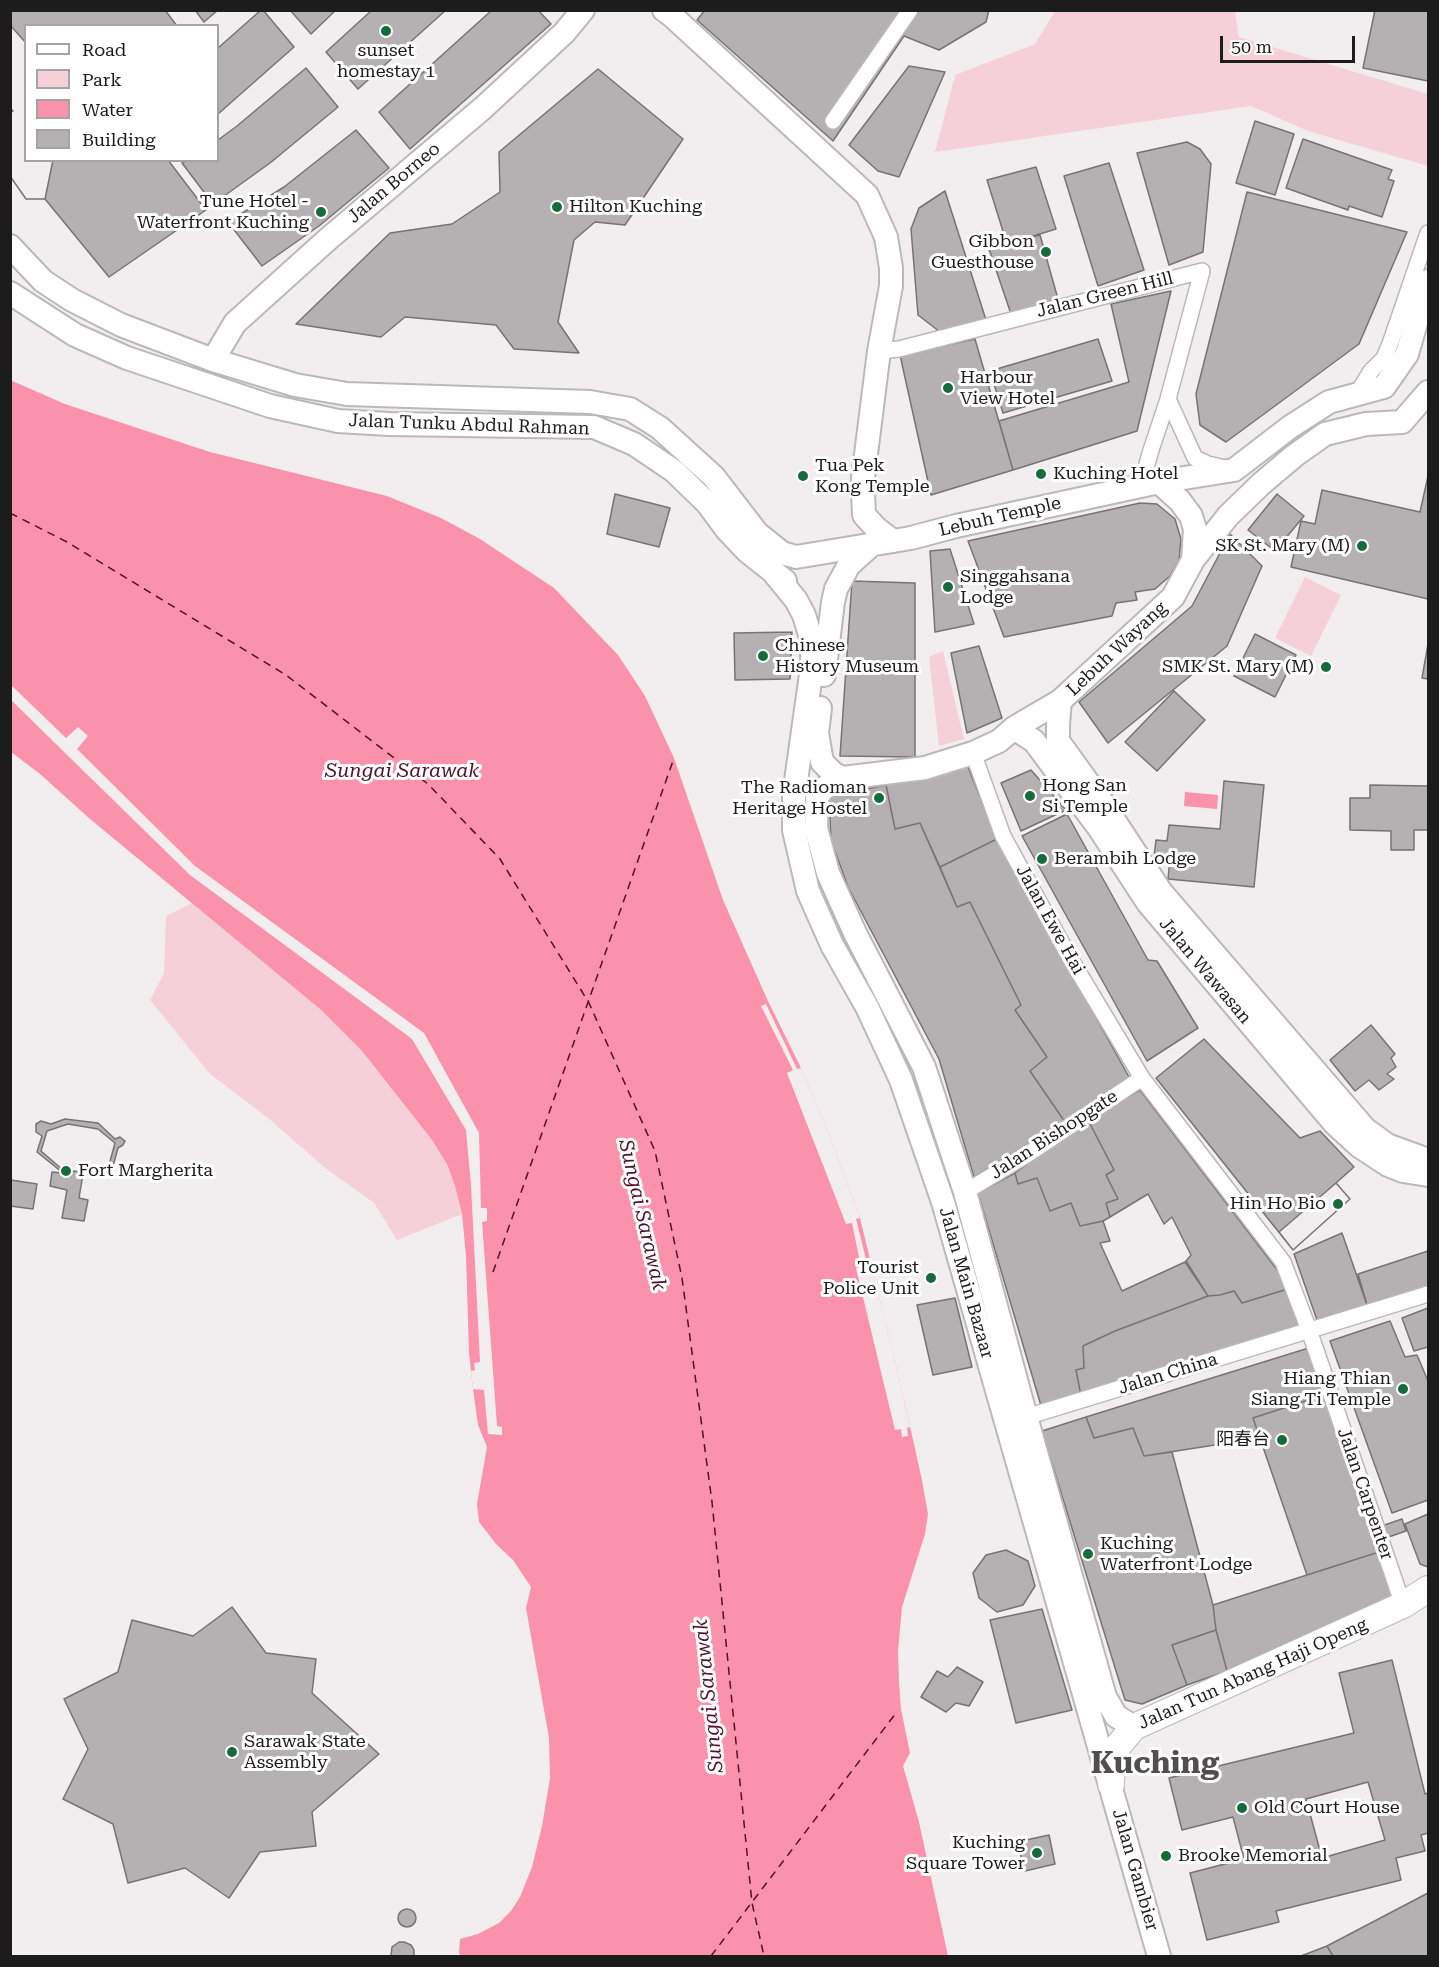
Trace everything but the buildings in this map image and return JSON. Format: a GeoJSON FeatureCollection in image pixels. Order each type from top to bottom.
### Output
{"type":"FeatureCollection","features":[{"type":"Feature","properties":{"kind":"main road","name":"Jalan Borneo"},"geometry":{"type":"LineString","coordinates":[[213,360],[235,323],[327,240],[483,108],[564,33],[583,10]]}},
{"type":"Feature","properties":{"kind":"main road"},"geometry":{"type":"LineString","coordinates":[[664,10],[867,195],[886,237],[891,268],[891,286],[879,351],[862,478],[864,515],[893,541]]}},
{"type":"Feature","properties":{"kind":"main road","name":"Jalan Tunku Abdul Rahman"},"geometry":{"type":"LineString","coordinates":[[10,246],[43,281],[72,300],[122,325],[213,360],[295,385],[347,394],[590,402],[630,409],[660,428],[714,477],[757,533],[782,553],[796,557],[840,549]]}},
{"type":"Feature","properties":{"kind":"main road"},"geometry":{"type":"LineString","coordinates":[[1150,484],[1234,470],[1290,427],[1329,402],[1384,387],[1422,329],[1427,290]]}},
{"type":"Feature","properties":{"kind":"main road","name":"Jalan Tunku Abdul Rahman"},"geometry":{"type":"LineString","coordinates":[[10,293],[75,335],[127,358],[270,406],[338,421],[389,424],[594,427],[634,444],[674,471],[707,502],[727,530],[747,551],[807,599],[823,624],[828,642]]}},
{"type":"Feature","properties":{"kind":"main road"},"geometry":{"type":"LineString","coordinates":[[1402,422],[1428,392]]}},
{"type":"Feature","properties":{"kind":"main road","name":"Lebuh Wayang"},"geometry":{"type":"LineString","coordinates":[[843,778],[925,768],[973,753],[999,741],[1014,728],[1060,701],[1173,597],[1193,560],[1228,516],[1294,456],[1325,434],[1366,424],[1402,422],[1428,416]]}},
{"type":"Feature","properties":{"kind":"main road"},"geometry":{"type":"LineString","coordinates":[[1150,484],[1180,501],[1191,516],[1195,530],[1193,560]]}},
{"type":"Feature","properties":{"kind":"main road","name":"Lebuh Temple"},"geometry":{"type":"LineString","coordinates":[[840,549],[870,546],[1150,484]]}},
{"type":"Feature","properties":{"kind":"main road"},"geometry":{"type":"LineString","coordinates":[[843,778],[834,774],[822,762],[817,733],[833,602],[841,578],[849,565],[870,546]]}},
{"type":"Feature","properties":{"kind":"main road","name":"Jalan Main Bazaar"},"geometry":{"type":"LineString","coordinates":[[774,573],[796,600],[804,615],[812,641],[812,667],[794,795],[794,830],[808,891],[832,945],[867,1007],[901,1080],[943,1202],[1111,1784]]}},
{"type":"Feature","properties":{"kind":"main road","name":"Jalan Wawasan"},"geometry":{"type":"LineString","coordinates":[[1060,701],[1059,741],[1161,892],[1365,1129],[1387,1145],[1428,1160]]}},
{"type":"Feature","properties":{"kind":"main road","name":"Jalan Wawasan"},"geometry":{"type":"LineString","coordinates":[[1014,728],[1035,741],[1099,828],[1148,903],[1335,1124],[1359,1146],[1388,1165],[1404,1171],[1428,1175]]}},
{"type":"Feature","properties":{"kind":"main road"},"geometry":{"type":"LineString","coordinates":[[799,755],[817,733]]}},
{"type":"Feature","properties":{"kind":"main road","name":"Jalan Main Bazaar"},"geometry":{"type":"LineString","coordinates":[[843,778],[824,788],[817,797],[816,828],[828,873],[855,933],[924,1067],[965,1192],[1105,1697],[1116,1716],[1134,1726]]}},
{"type":"Feature","properties":{"kind":"main road","name":"Jalan Tun Abang Haji Openg"},"geometry":{"type":"LineString","coordinates":[[1111,1784],[1112,1761],[1118,1746],[1134,1726],[1403,1605],[1428,1589]]}},
{"type":"Feature","properties":{"kind":"main road","name":"Jalan Gambier"},"geometry":{"type":"LineString","coordinates":[[1111,1784],[1142,1903],[1159,1956]]}},
{"type":"Feature","properties":{"kind":"street"},"geometry":{"type":"LineString","coordinates":[[833,121],[910,10]]}},
{"type":"Feature","properties":{"kind":"street"},"geometry":{"type":"LineString","coordinates":[[1358,394],[1371,371],[1384,358],[1428,233]]}},
{"type":"Feature","properties":{"kind":"street","name":"Jalan Green Hill"},"geometry":{"type":"LineString","coordinates":[[879,351],[899,349],[1202,271],[1168,399],[1150,484]]}},
{"type":"Feature","properties":{"kind":"street"},"geometry":{"type":"LineString","coordinates":[[1168,399],[1195,458],[1208,464],[1234,470]]}},
{"type":"Feature","properties":{"kind":"street","name":"Jalan Ewe Hai"},"geometry":{"type":"LineString","coordinates":[[973,753],[1004,836],[1070,958],[1142,1078]]}},
{"type":"Feature","properties":{"kind":"street","name":"Jalan Bishopgate"},"geometry":{"type":"LineString","coordinates":[[965,1192],[1028,1154],[1142,1078]]}},
{"type":"Feature","properties":{"kind":"street","name":"Jalan Carpenter"},"geometry":{"type":"LineString","coordinates":[[1142,1078],[1283,1262],[1309,1330],[1403,1605]]}},
{"type":"Feature","properties":{"kind":"street","name":"Jalan China"},"geometry":{"type":"LineString","coordinates":[[1026,1418],[1428,1294]]}},
{"type":"Feature","properties":{"kind":"green space"},"geometry":{"type":"Polygon","coordinates":[[[1055,11],[1235,11],[1239,37],[1428,94],[1428,166],[1308,131],[1251,106],[935,152],[955,75],[1035,44],[1055,11]]]}},
{"type":"Feature","properties":{"kind":"green space"},"geometry":{"type":"Polygon","coordinates":[[[1305,577],[1341,595],[1311,656],[1275,638],[1305,577]]]}},
{"type":"Feature","properties":{"kind":"green space"},"geometry":{"type":"Polygon","coordinates":[[[943,651],[964,739],[939,746],[929,657],[943,651]]]}},
{"type":"Feature","properties":{"kind":"green space"},"geometry":{"type":"Polygon","coordinates":[[[192,903],[320,1009],[362,1051],[432,1140],[447,1164],[462,1214],[397,1240],[374,1203],[324,1167],[268,1118],[210,1074],[150,1000],[164,973],[166,916],[192,903]]]}},
{"type":"Feature","properties":{"kind":"water","name":"Sungai Sarawak"},"geometry":{"type":"Polygon","coordinates":[[[10,380],[65,404],[210,452],[387,496],[441,518],[480,539],[554,588],[618,655],[645,696],[674,758],[723,900],[801,1068],[860,1218],[902,1391],[928,1514],[925,1534],[902,1607],[898,1651],[899,1682],[901,1709],[910,1753],[903,1766],[919,1822],[948,1956],[461,1956],[459,1953],[460,1939],[478,1934],[499,1923],[520,1897],[532,1867],[550,1778],[549,1738],[526,1608],[531,1587],[513,1560],[496,1544],[479,1522],[477,1504],[487,1447],[478,1425],[473,1389],[469,1353],[466,1256],[462,1214],[455,1186],[447,1164],[432,1140],[362,1051],[320,1009],[11,752],[10,380]]]}},
{"type":"Feature","properties":{"kind":"water"},"geometry":{"type":"Polygon","coordinates":[[[1185,792],[1218,795],[1217,809],[1184,806],[1185,792]]]}},
{"type":"Feature","properties":{"kind":"pier"},"geometry":{"type":"Polygon","coordinates":[[[11,685],[66,738],[78,727],[88,736],[77,749],[195,866],[424,1033],[479,1133],[481,1208],[487,1208],[487,1221],[482,1222],[497,1426],[502,1427],[502,1435],[488,1434],[484,1390],[473,1389],[471,1371],[475,1370],[474,1363],[480,1362],[466,1130],[412,1039],[190,875],[11,700],[11,685]]]}},
{"type":"Feature","properties":{"kind":"pier"},"geometry":{"type":"Polygon","coordinates":[[[766,1004],[797,1069],[801,1068],[860,1218],[856,1219],[868,1267],[872,1267],[902,1391],[910,1427],[907,1428],[908,1436],[902,1437],[901,1429],[895,1430],[856,1268],[861,1267],[852,1223],[846,1224],[787,1073],[793,1070],[761,1006],[766,1004]]]}},
{"type":"Feature","properties":{"kind":"ferry route"},"geometry":{"type":"LineString","coordinates":[[10,513],[67,542],[286,675],[428,784],[500,859],[589,1003],[655,1151],[682,1278],[712,1502],[752,1903],[764,1956]]}},
{"type":"Feature","properties":{"kind":"ferry route"},"geometry":{"type":"LineString","coordinates":[[493,1272],[674,758]]}},
{"type":"Feature","properties":{"kind":"ferry route"},"geometry":{"type":"LineString","coordinates":[[711,1956],[896,1713]]}},
{"type":"Feature","properties":{"kind":"place","name":"sunset homestay 1"},"geometry":{"type":"Point","coordinates":[386,31]}},
{"type":"Feature","properties":{"kind":"place","name":"Hilton Kuching"},"geometry":{"type":"Point","coordinates":[557,207]}},
{"type":"Feature","properties":{"kind":"place","name":"Tune Hotel - Waterfront Kuching"},"geometry":{"type":"Point","coordinates":[321,212]}},
{"type":"Feature","properties":{"kind":"place","name":"Gibbon Guesthouse"},"geometry":{"type":"Point","coordinates":[1046,252]}},
{"type":"Feature","properties":{"kind":"place","name":"Harbour View Hotel"},"geometry":{"type":"Point","coordinates":[948,388]}},
{"type":"Feature","properties":{"kind":"place","name":"Kuching Hotel"},"geometry":{"type":"Point","coordinates":[1041,474]}},
{"type":"Feature","properties":{"kind":"place","name":"Tua Pek Kong Temple"},"geometry":{"type":"Point","coordinates":[803,476]}},
{"type":"Feature","properties":{"kind":"place","name":"SK St. Mary (M)"},"geometry":{"type":"Point","coordinates":[1362,546]}},
{"type":"Feature","properties":{"kind":"place","name":"Singgahsana Lodge"},"geometry":{"type":"Point","coordinates":[948,587]}},
{"type":"Feature","properties":{"kind":"place","name":"Chinese History Museum"},"geometry":{"type":"Point","coordinates":[763,656]}},
{"type":"Feature","properties":{"kind":"place","name":"SMK St. Mary (M)"},"geometry":{"type":"Point","coordinates":[1326,667]}},
{"type":"Feature","properties":{"kind":"place","name":"Hong San Si Temple"},"geometry":{"type":"Point","coordinates":[1030,796]}},
{"type":"Feature","properties":{"kind":"place","name":"The Radioman Heritage Hostel"},"geometry":{"type":"Point","coordinates":[879,798]}},
{"type":"Feature","properties":{"kind":"place","name":"Berambih Lodge"},"geometry":{"type":"Point","coordinates":[1042,859]}},
{"type":"Feature","properties":{"kind":"place","name":"Fort Margherita"},"geometry":{"type":"Point","coordinates":[66,1171]}},
{"type":"Feature","properties":{"kind":"place","name":"Hin Ho Bio"},"geometry":{"type":"Point","coordinates":[1338,1204]}},
{"type":"Feature","properties":{"kind":"place","name":"Tourist Police Unit"},"geometry":{"type":"Point","coordinates":[931,1278]}},
{"type":"Feature","properties":{"kind":"place","name":"Hiang Thian Siang Ti Temple"},"geometry":{"type":"Point","coordinates":[1403,1389]}},
{"type":"Feature","properties":{"kind":"place","name":"阳春台"},"geometry":{"type":"Point","coordinates":[1282,1440]}},
{"type":"Feature","properties":{"kind":"place","name":"Kuching Waterfront Lodge"},"geometry":{"type":"Point","coordinates":[1088,1554]}},
{"type":"Feature","properties":{"kind":"place","name":"Sarawak State Assembly"},"geometry":{"type":"Point","coordinates":[232,1752]}},
{"type":"Feature","properties":{"kind":"place","name":"Old Court House"},"geometry":{"type":"Point","coordinates":[1242,1808]}},
{"type":"Feature","properties":{"kind":"place","name":"Kuching Square Tower"},"geometry":{"type":"Point","coordinates":[1037,1853]}},
{"type":"Feature","properties":{"kind":"place","name":"Brooke Memorial"},"geometry":{"type":"Point","coordinates":[1166,1856]}},
{"type":"Feature","properties":{"kind":"district","name":"Kuching"},"geometry":{"type":"Point","coordinates":[1155,1764]}}]}
